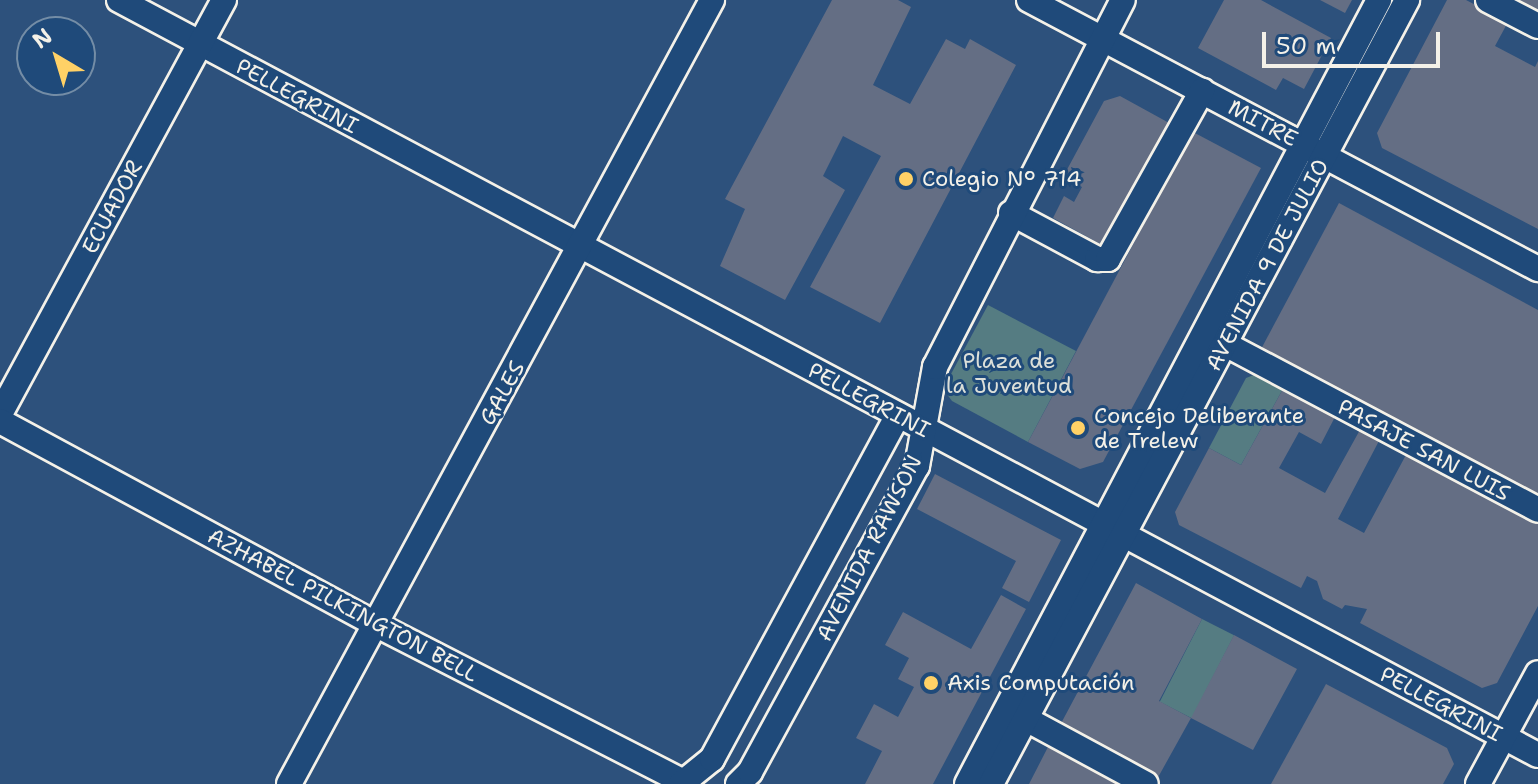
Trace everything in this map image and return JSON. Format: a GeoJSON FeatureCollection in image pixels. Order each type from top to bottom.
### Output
{"type":"FeatureCollection","features":[{"type":"Feature","properties":{"kind":"street","name":"PELLEGRINI"},"geometry":{"type":"LineString","coordinates":[[119,0],[1538,755]]}},
{"type":"Feature","properties":{"kind":"street","name":"ECUADOR"},"geometry":{"type":"LineString","coordinates":[[0,414],[224,0]]}},
{"type":"Feature","properties":{"kind":"street","name":"GALES"},"geometry":{"type":"LineString","coordinates":[[289,784],[582,247],[712,0]]}},
{"type":"Feature","properties":{"kind":"street","name":"MITRE"},"geometry":{"type":"LineString","coordinates":[[1029,0],[1538,269]]}},
{"type":"Feature","properties":{"kind":"street","name":"AVENIDA RAWSON"},"geometry":{"type":"LineString","coordinates":[[738,784],[750,772],[917,466],[926,430],[935,367],[1011,213],[1123,0]]}},
{"type":"Feature","properties":{"kind":"street","name":"AVENIDA 9 DE JULIO"},"geometry":{"type":"LineString","coordinates":[[991,784],[1026,719],[1302,143],[1379,0]]}},
{"type":"Feature","properties":{"kind":"street","name":"AVENIDA 9 DE JULIO"},"geometry":{"type":"LineString","coordinates":[[967,784],[1225,344],[1407,0]]}},
{"type":"Feature","properties":{"kind":"street"},"geometry":{"type":"LineString","coordinates":[[1488,0],[1538,26]]}},
{"type":"Feature","properties":{"kind":"street"},"geometry":{"type":"LineString","coordinates":[[1011,213],[1097,259],[1108,259],[1202,91]]}},
{"type":"Feature","properties":{"kind":"street","name":"PASAJE SAN LUIS"},"geometry":{"type":"LineString","coordinates":[[1225,344],[1538,510]]}},
{"type":"Feature","properties":{"kind":"street","name":"AVENIDA RAWSON"},"geometry":{"type":"LineString","coordinates":[[684,783],[712,759],[898,415]]}},
{"type":"Feature","properties":{"kind":"street","name":"AZHABEL PILKINGTON BELL"},"geometry":{"type":"LineString","coordinates":[[0,421],[375,624],[684,783]]}},
{"type":"Feature","properties":{"kind":"street"},"geometry":{"type":"LineString","coordinates":[[1478,784],[1538,673]]}},
{"type":"Feature","properties":{"kind":"street"},"geometry":{"type":"LineString","coordinates":[[1026,719],[1146,784]]}},
{"type":"Feature","properties":{"kind":"green space","name":"Plaza de la Juventud"},"geometry":{"type":"Polygon","coordinates":[[[988,305],[1076,351],[1028,442],[952,401],[943,389],[988,305]]]}},
{"type":"Feature","properties":{"kind":"green space"},"geometry":{"type":"Polygon","coordinates":[[[1259,373],[1284,387],[1241,465],[1209,448],[1246,378],[1259,373]]]}},
{"type":"Feature","properties":{"kind":"green space"},"geometry":{"type":"Polygon","coordinates":[[[1202,619],[1234,635],[1192,718],[1160,702],[1202,619]]]}},
{"type":"Feature","properties":{"kind":"building"},"geometry":{"type":"Polygon","coordinates":[[[832,0],[898,0],[911,7],[873,85],[910,104],[946,39],[965,49],[970,39],[1016,65],[880,323],[810,287],[881,156],[843,136],[823,176],[845,190],[785,300],[720,266],[745,209],[725,199],[832,0]]]}},
{"type":"Feature","properties":{"kind":"building"},"geometry":{"type":"Polygon","coordinates":[[[1224,0],[1261,0],[1331,38],[1304,89],[1283,78],[1276,90],[1198,48],[1224,0]]]}},
{"type":"Feature","properties":{"kind":"building"},"geometry":{"type":"Polygon","coordinates":[[[1320,0],[1352,0],[1345,13],[1320,0]]]}},
{"type":"Feature","properties":{"kind":"building"},"geometry":{"type":"Polygon","coordinates":[[[1447,0],[1466,0],[1508,22],[1495,46],[1535,67],[1538,61],[1538,229],[1382,148],[1377,133],[1447,0]]]}},
{"type":"Feature","properties":{"kind":"building"},"geometry":{"type":"Polygon","coordinates":[[[1516,0],[1538,0],[1538,11],[1516,0]]]}},
{"type":"Feature","properties":{"kind":"building"},"geometry":{"type":"Polygon","coordinates":[[[1120,96],[1171,124],[1104,246],[1053,218],[1064,196],[1074,202],[1082,187],[1063,177],[1104,101],[1120,96]]]}},
{"type":"Feature","properties":{"kind":"building"},"geometry":{"type":"Polygon","coordinates":[[[1193,132],[1261,168],[1103,462],[1080,469],[1028,442],[1193,132]]]}},
{"type":"Feature","properties":{"kind":"building"},"geometry":{"type":"Polygon","coordinates":[[[1339,203],[1538,310],[1538,500],[1260,351],[1339,203]]]}},
{"type":"Feature","properties":{"kind":"building"},"geometry":{"type":"Polygon","coordinates":[[[1284,387],[1336,415],[1321,444],[1299,432],[1279,468],[1325,493],[1361,428],[1380,439],[1338,519],[1364,533],[1407,453],[1538,523],[1538,606],[1497,683],[1482,688],[1360,623],[1367,609],[1345,605],[1342,609],[1323,599],[1317,581],[1307,576],[1301,588],[1179,525],[1175,512],[1209,448],[1241,465],[1284,387]]]}},
{"type":"Feature","properties":{"kind":"building"},"geometry":{"type":"Polygon","coordinates":[[[935,474],[1061,540],[1029,602],[1002,588],[1016,561],[917,509],[935,474]]]}},
{"type":"Feature","properties":{"kind":"building"},"geometry":{"type":"Polygon","coordinates":[[[1136,583],[1202,619],[1159,701],[1191,718],[1156,781],[1058,729],[1136,583]]]}},
{"type":"Feature","properties":{"kind":"building"},"geometry":{"type":"Polygon","coordinates":[[[1001,595],[1026,609],[933,784],[865,784],[882,751],[856,738],[874,704],[898,717],[914,687],[898,679],[909,658],[885,645],[903,612],[971,649],[1001,595]]]}},
{"type":"Feature","properties":{"kind":"building"},"geometry":{"type":"Polygon","coordinates":[[[1234,635],[1297,669],[1253,750],[1191,718],[1234,635]]]}},
{"type":"Feature","properties":{"kind":"building"},"geometry":{"type":"Polygon","coordinates":[[[1326,684],[1447,748],[1454,764],[1443,784],[1271,784],[1326,684]]]}},
{"type":"Feature","properties":{"kind":"building"},"geometry":{"type":"Polygon","coordinates":[[[1048,747],[1087,768],[1118,784],[1029,784],[1048,747]]]}},
{"type":"Feature","properties":{"kind":"place","name":"Colegio N° 714"},"geometry":{"type":"Point","coordinates":[906,179]}},
{"type":"Feature","properties":{"kind":"place","name":"Concejo Deliberante de Trelew"},"geometry":{"type":"Point","coordinates":[1078,428]}},
{"type":"Feature","properties":{"kind":"place","name":"Axis Computación"},"geometry":{"type":"Point","coordinates":[931,683]}}]}
